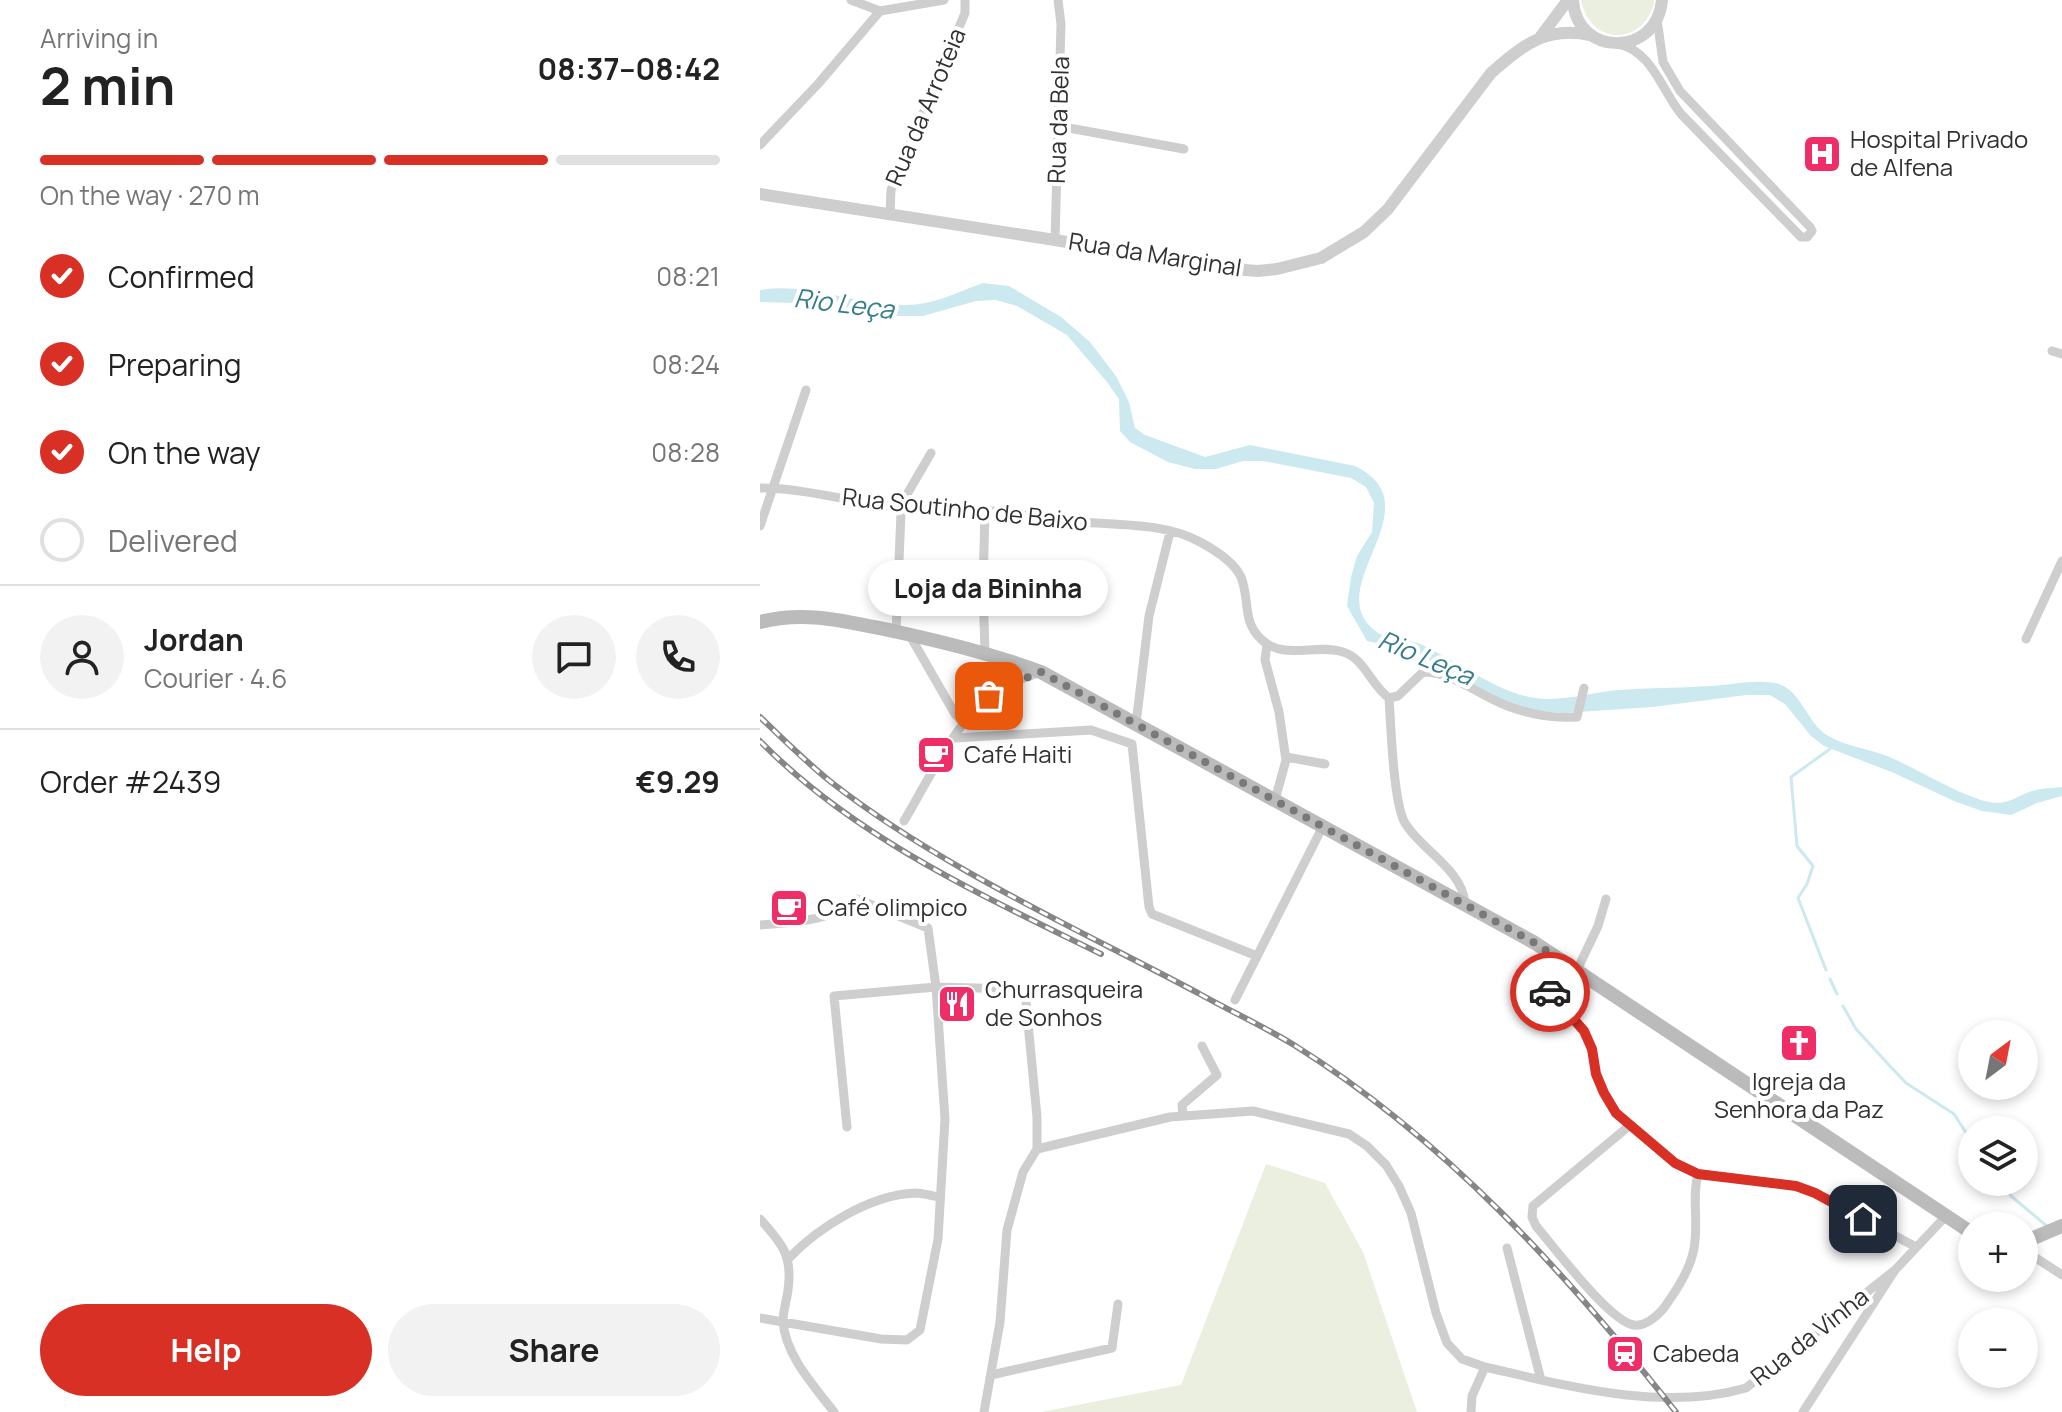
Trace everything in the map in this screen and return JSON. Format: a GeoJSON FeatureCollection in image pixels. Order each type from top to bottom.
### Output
{"type":"FeatureCollection","features":[{"type":"Feature","properties":{"kind":"main road"},"geometry":{"type":"LineString","coordinates":[[760,622],[796,616],[832,618],[985,652],[1041,672],[1465,903],[1550,953],[1958,1225]]}},
{"type":"Feature","properties":{"kind":"main road"},"geometry":{"type":"LineString","coordinates":[[2038,1236],[2057,1228]]}},
{"type":"Feature","properties":{"kind":"street"},"geometry":{"type":"LineString","coordinates":[[851,0],[880,11],[944,0]]}},
{"type":"Feature","properties":{"kind":"street","name":"Rua da Arroteia"},"geometry":{"type":"LineString","coordinates":[[890,214],[891,190],[965,13],[965,0]]}},
{"type":"Feature","properties":{"kind":"street","name":"Rua da Bela"},"geometry":{"type":"LineString","coordinates":[[1055,240],[1061,24],[1058,0]]}},
{"type":"Feature","properties":{"kind":"street"},"geometry":{"type":"LineString","coordinates":[[1570,0],[1576,16],[1590,35]]}},
{"type":"Feature","properties":{"kind":"street","name":"Rua da Marginal"},"geometry":{"type":"LineString","coordinates":[[763,195],[1218,268],[1247,271],[1277,269],[1321,258],[1364,232],[1388,209],[1491,73],[1541,36],[1570,0]]}},
{"type":"Feature","properties":{"kind":"street"},"geometry":{"type":"LineString","coordinates":[[1614,44],[1640,38],[1670,0]]}},
{"type":"Feature","properties":{"kind":"street"},"geometry":{"type":"LineString","coordinates":[[760,145],[818,84],[880,11]]}},
{"type":"Feature","properties":{"kind":"street"},"geometry":{"type":"LineString","coordinates":[[1541,36],[1572,31],[1636,50],[1644,56],[1674,105],[1718,152],[1801,237],[1810,234],[1810,227],[1680,91],[1663,62],[1660,11]]}},
{"type":"Feature","properties":{"kind":"street"},"geometry":{"type":"LineString","coordinates":[[1058,126],[1184,149]]}},
{"type":"Feature","properties":{"kind":"street"},"geometry":{"type":"LineString","coordinates":[[1718,152],[1729,156],[1750,178],[1762,177]]}},
{"type":"Feature","properties":{"kind":"street"},"geometry":{"type":"LineString","coordinates":[[760,526],[806,390]]}},
{"type":"Feature","properties":{"kind":"street"},"geometry":{"type":"LineString","coordinates":[[931,453],[902,508],[902,633],[964,723]]}},
{"type":"Feature","properties":{"kind":"street","name":"Rua Soutinho de Baixo"},"geometry":{"type":"LineString","coordinates":[[760,488],[902,508],[985,510],[1170,532],[1201,542],[1232,564],[1240,574],[1247,617],[1253,631],[1267,644]]}},
{"type":"Feature","properties":{"kind":"street"},"geometry":{"type":"LineString","coordinates":[[985,510],[985,652]]}},
{"type":"Feature","properties":{"kind":"street"},"geometry":{"type":"LineString","coordinates":[[1170,532],[1149,616],[1139,725],[1132,744],[1149,907],[1152,914],[1257,956]]}},
{"type":"Feature","properties":{"kind":"street"},"geometry":{"type":"LineString","coordinates":[[2026,639],[2062,561]]}},
{"type":"Feature","properties":{"kind":"street"},"geometry":{"type":"LineString","coordinates":[[1275,800],[1286,757],[1279,712],[1265,660],[1267,644],[1292,651],[1328,649],[1353,656],[1376,688],[1389,698],[1402,818],[1458,884],[1465,903]]}},
{"type":"Feature","properties":{"kind":"street"},"geometry":{"type":"LineString","coordinates":[[904,821],[964,723],[989,696],[1041,672]]}},
{"type":"Feature","properties":{"kind":"street"},"geometry":{"type":"LineString","coordinates":[[1389,698],[1398,696],[1423,672],[1438,672],[1510,708],[1563,718],[1577,717],[1584,688]]}},
{"type":"Feature","properties":{"kind":"street"},"geometry":{"type":"LineString","coordinates":[[955,738],[1091,730],[1132,744]]}},
{"type":"Feature","properties":{"kind":"street"},"geometry":{"type":"LineString","coordinates":[[1286,757],[1325,764]]}},
{"type":"Feature","properties":{"kind":"street"},"geometry":{"type":"LineString","coordinates":[[1235,1000],[1323,826]]}},
{"type":"Feature","properties":{"kind":"street"},"geometry":{"type":"LineString","coordinates":[[760,925],[829,916],[844,910],[857,899],[928,928],[936,987],[945,1119],[938,1239],[929,1296],[922,1312],[920,1330],[915,1336],[907,1340],[881,1339],[760,1318]]}},
{"type":"Feature","properties":{"kind":"street"},"geometry":{"type":"LineString","coordinates":[[1577,970],[1598,926],[1606,899]]}},
{"type":"Feature","properties":{"kind":"street"},"geometry":{"type":"LineString","coordinates":[[1550,953],[1538,979],[1584,1031],[1604,1093],[1616,1113],[1629,1126],[1675,1163],[1698,1174],[1796,1186],[1916,1247]]}},
{"type":"Feature","properties":{"kind":"street"},"geometry":{"type":"LineString","coordinates":[[847,1127],[834,996],[936,987],[1021,989],[1025,992],[1037,1117],[1037,1149],[1023,1172],[1007,1230],[1000,1322],[984,1412]]}},
{"type":"Feature","properties":{"kind":"street"},"geometry":{"type":"LineString","coordinates":[[1183,1115],[1182,1105],[1217,1075],[1202,1046]]}},
{"type":"Feature","properties":{"kind":"street","name":"Rua da Vinha"},"geometry":{"type":"LineString","coordinates":[[1037,1149],[1183,1115],[1253,1111],[1349,1134],[1386,1165],[1411,1213],[1436,1313],[1447,1343],[1462,1359],[1485,1367],[1636,1400],[1685,1401],[1722,1397],[1746,1388],[1895,1270]]}},
{"type":"Feature","properties":{"kind":"street"},"geometry":{"type":"LineString","coordinates":[[1629,1126],[1533,1206],[1531,1211],[1536,1226],[1614,1316],[1635,1325],[1648,1322],[1672,1296],[1693,1254],[1698,1174]]}},
{"type":"Feature","properties":{"kind":"street"},"geometry":{"type":"LineString","coordinates":[[789,1258],[841,1219],[869,1205],[916,1193],[939,1197]]}},
{"type":"Feature","properties":{"kind":"street"},"geometry":{"type":"LineString","coordinates":[[1803,1412],[1895,1270],[1945,1217]]}},
{"type":"Feature","properties":{"kind":"street"},"geometry":{"type":"LineString","coordinates":[[760,1219],[777,1237],[789,1258],[790,1279],[783,1321],[790,1346],[800,1367],[834,1412]]}},
{"type":"Feature","properties":{"kind":"street"},"geometry":{"type":"LineString","coordinates":[[1507,1248],[1541,1380]]}},
{"type":"Feature","properties":{"kind":"street"},"geometry":{"type":"LineString","coordinates":[[2038,1259],[2062,1275]]}},
{"type":"Feature","properties":{"kind":"street"},"geometry":{"type":"LineString","coordinates":[[991,1375],[1112,1348],[1118,1304]]}},
{"type":"Feature","properties":{"kind":"street"},"geometry":{"type":"LineString","coordinates":[[1471,1412],[1472,1396],[1485,1367]]}},
{"type":"Feature","properties":{"kind":"green space"},"geometry":{"type":"Polygon","coordinates":[[[1581,0],[1654,0],[1654,4],[1648,18],[1638,28],[1616,35],[1594,26],[1581,0]]]}},
{"type":"Feature","properties":{"kind":"green space"},"geometry":{"type":"Polygon","coordinates":[[[1266,1164],[1325,1183],[1363,1252],[1417,1412],[1041,1412],[1181,1385],[1266,1164]]]}},
{"type":"Feature","properties":{"kind":"water","name":"Rio Leça"},"geometry":{"type":"Polygon","coordinates":[[[983,283],[1009,286],[1061,317],[1090,342],[1116,376],[1129,402],[1135,428],[1145,435],[1205,457],[1250,445],[1355,466],[1377,483],[1385,502],[1383,524],[1360,591],[1361,612],[1378,633],[1420,644],[1505,689],[1540,699],[1618,690],[1775,683],[1791,691],[1825,734],[1887,756],[1974,797],[2002,803],[2028,792],[2062,787],[2062,796],[2011,815],[1982,811],[1824,746],[1811,736],[1785,704],[1770,695],[1563,713],[1508,704],[1413,651],[1367,641],[1347,606],[1357,556],[1372,532],[1374,503],[1366,487],[1351,478],[1263,461],[1243,461],[1216,469],[1195,469],[1168,462],[1130,442],[1120,431],[1119,399],[1067,335],[1017,306],[996,300],[976,301],[923,316],[893,316],[827,304],[760,302],[760,290],[779,288],[906,305],[926,303],[983,283]]]}},
{"type":"Feature","properties":{"kind":"waterway"},"geometry":{"type":"LineString","coordinates":[[1826,970],[1798,898],[1813,866],[1797,846],[1791,777],[1830,749]]}},
{"type":"Feature","properties":{"kind":"waterway"},"geometry":{"type":"LineString","coordinates":[[1830,979],[1837,994]]}},
{"type":"Feature","properties":{"kind":"waterway"},"geometry":{"type":"LineString","coordinates":[[1843,1006],[1856,1029],[1906,1083],[1954,1114],[1958,1120]]}},
{"type":"Feature","properties":{"kind":"waterway"},"geometry":{"type":"LineString","coordinates":[[2011,1196],[2048,1227]]}},
{"type":"Feature","properties":{"kind":"railway"},"geometry":{"type":"LineString","coordinates":[[760,717],[831,782],[917,841],[1010,895],[1270,1031],[1350,1082],[1453,1166],[1501,1212],[1591,1309],[1676,1412]]}},
{"type":"Feature","properties":{"kind":"railway"},"geometry":{"type":"LineString","coordinates":[[760,741],[797,775],[878,835],[965,886],[1101,954]]}},
{"type":"Feature","properties":{"kind":"way so far"},"geometry":{"type":"LineString","coordinates":[[989,696],[1041,672],[1535,943],[1550,953],[1538,979],[1550,992]]}},
{"type":"Feature","properties":{"kind":"place","name":"Hospital Privado de Alfena"},"geometry":{"type":"Point","coordinates":[1822,154]}},
{"type":"Feature","properties":{"kind":"place","name":"Loja da Bininha"},"geometry":{"type":"Point","coordinates":[989,696]}},
{"type":"Feature","properties":{"kind":"place","name":"Café Haiti"},"geometry":{"type":"Point","coordinates":[936,755]}},
{"type":"Feature","properties":{"kind":"place","name":"Café olimpico"},"geometry":{"type":"Point","coordinates":[789,908]}},
{"type":"Feature","properties":{"kind":"place","name":"Churrasqueira de Sonhos"},"geometry":{"type":"Point","coordinates":[957,1004]}},
{"type":"Feature","properties":{"kind":"place","name":"Igreja da Senhora da Paz"},"geometry":{"type":"Point","coordinates":[1799,1043]}},
{"type":"Feature","properties":{"kind":"place","name":"Cabeda"},"geometry":{"type":"Point","coordinates":[1625,1354]}},
{"type":"Feature","properties":{"kind":"route"},"geometry":{"type":"LineString","coordinates":[[1550,992],[1584,1031],[1592,1049],[1596,1074],[1616,1113],[1675,1163],[1698,1174],[1796,1186],[1863,1219]]}}]}
